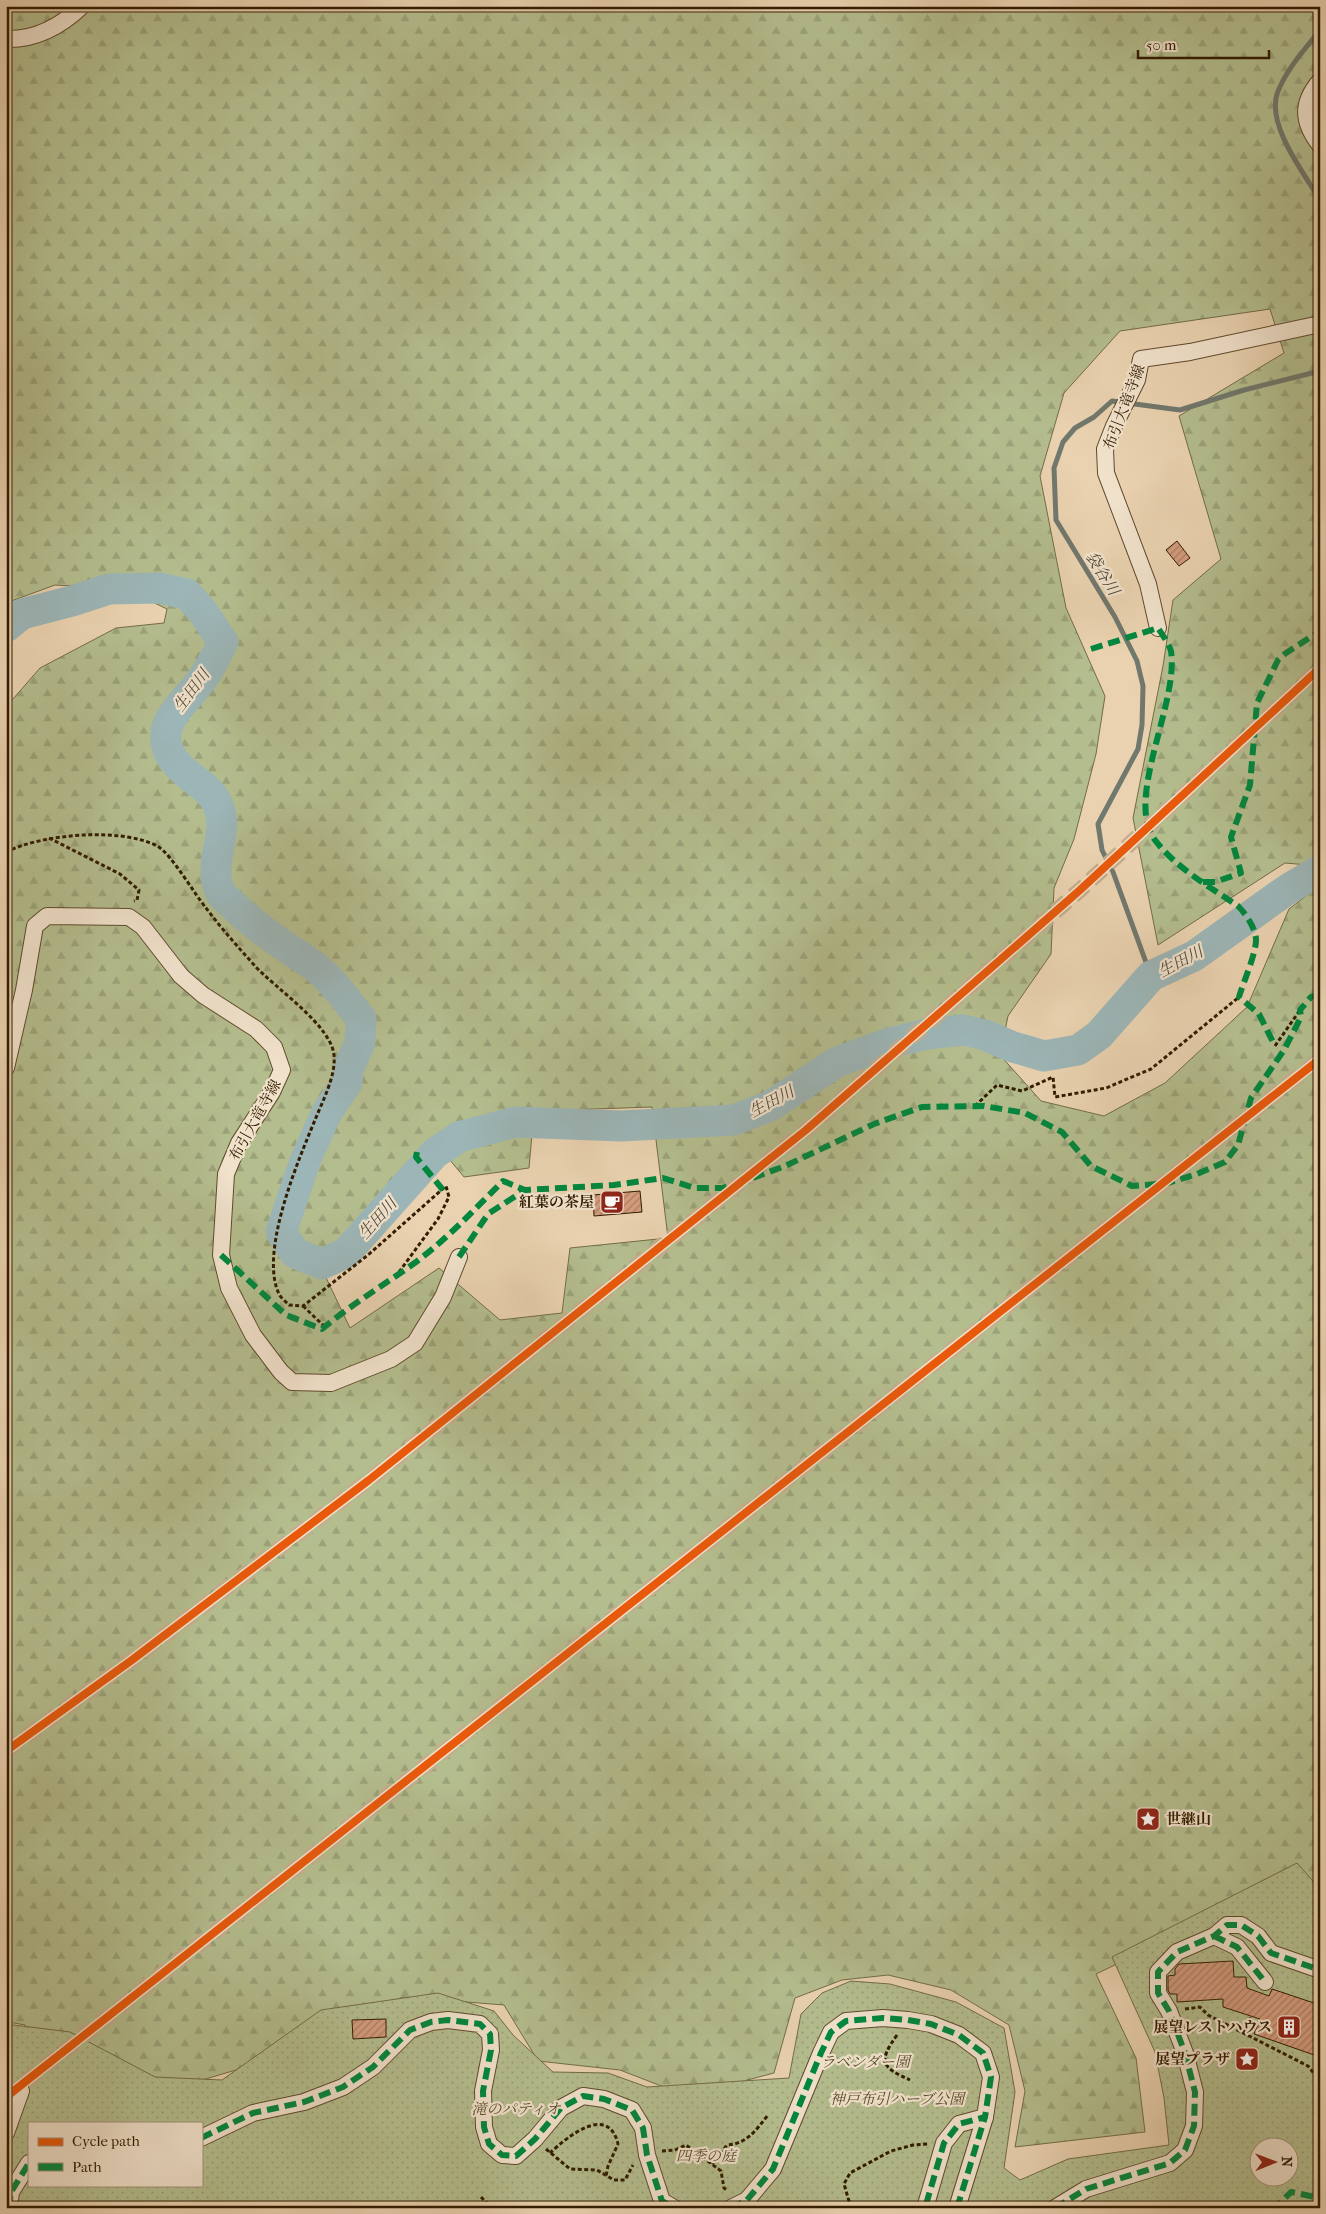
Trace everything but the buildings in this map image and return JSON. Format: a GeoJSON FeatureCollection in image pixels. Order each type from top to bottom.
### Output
{"type":"FeatureCollection","features":[{"type":"Feature","properties":{"kind":"street"},"geometry":{"type":"LineString","coordinates":[[6,39],[20,40],[56,27],[82,6]]}},
{"type":"Feature","properties":{"kind":"street"},"geometry":{"type":"LineString","coordinates":[[1320,80],[1312,90],[1304,111],[1311,134],[1320,144]]}},
{"type":"Feature","properties":{"kind":"street","name":"布引大竜寺線"},"geometry":{"type":"LineString","coordinates":[[1158,628],[1148,584],[1106,473],[1106,449],[1114,426],[1137,380],[1141,359],[1190,352],[1320,324]]}},
{"type":"Feature","properties":{"kind":"street","name":"布引大竜寺線"},"geometry":{"type":"LineString","coordinates":[[6,1068],[24,990],[35,926],[47,916],[129,917],[143,927],[180,976],[202,995],[256,1029],[274,1047],[282,1070],[272,1092],[239,1143],[226,1174],[221,1255],[229,1288],[253,1335],[281,1372],[292,1382],[330,1383],[391,1359],[416,1343],[443,1296],[459,1257]]}},
{"type":"Feature","properties":{"kind":"street"},"geometry":{"type":"LineString","coordinates":[[1055,2208],[1086,2189],[1170,2163],[1185,2150],[1194,2126],[1195,2092],[1185,2054],[1169,2010],[1158,1993],[1158,1972],[1177,1952],[1214,1936],[1227,1925],[1241,1925],[1258,1936],[1271,1953],[1320,1970]]}},
{"type":"Feature","properties":{"kind":"street"},"geometry":{"type":"LineString","coordinates":[[1214,1936],[1237,1947],[1265,1982]]}},
{"type":"Feature","properties":{"kind":"street"},"geometry":{"type":"LineString","coordinates":[[736,2205],[747,2200],[773,2169],[820,2053],[831,2032],[846,2022],[883,2018],[931,2024],[959,2036],[983,2053],[991,2077],[989,2100],[956,2208]]}},
{"type":"Feature","properties":{"kind":"street"},"geometry":{"type":"LineString","coordinates":[[202,2138],[253,2113],[304,2102],[342,2087],[374,2067],[410,2030],[430,2022],[448,2020],[480,2024],[490,2034],[492,2050],[483,2091],[484,2127],[489,2144],[502,2155],[516,2156],[562,2108],[583,2096],[604,2099],[632,2110],[643,2128],[647,2154],[662,2201],[674,2208]]}},
{"type":"Feature","properties":{"kind":"street"},"geometry":{"type":"LineString","coordinates":[[6,2133],[21,2091]]}},
{"type":"Feature","properties":{"kind":"street"},"geometry":{"type":"LineString","coordinates":[[925,2208],[944,2143],[958,2124],[985,2117]]}},
{"type":"Feature","properties":{"kind":"street"},"geometry":{"type":"LineString","coordinates":[[9,2208],[11,2192],[28,2165]]}},
{"type":"Feature","properties":{"kind":"path"},"geometry":{"type":"LineString","coordinates":[[48,838],[120,874],[139,890],[137,900],[128,901]]}},
{"type":"Feature","properties":{"kind":"path"},"geometry":{"type":"LineString","coordinates":[[975,1106],[997,1085],[1022,1091],[1053,1077],[1054,1097],[1106,1088],[1151,1069],[1239,997]]}},
{"type":"Feature","properties":{"kind":"path"},"geometry":{"type":"LineString","coordinates":[[1274,1046],[1300,1010]]}},
{"type":"Feature","properties":{"kind":"path"},"geometry":{"type":"LineString","coordinates":[[303,1306],[325,1327]]}},
{"type":"Feature","properties":{"kind":"path"},"geometry":{"type":"LineString","coordinates":[[1169,2010],[1200,2007],[1208,2015],[1308,2066],[1320,2081]]}},
{"type":"Feature","properties":{"kind":"path"},"geometry":{"type":"LineString","coordinates":[[1244,2033],[1251,2016]]}},
{"type":"Feature","properties":{"kind":"path"},"geometry":{"type":"LineString","coordinates":[[908,2020],[885,2052],[886,2065],[891,2071],[910,2080]]}},
{"type":"Feature","properties":{"kind":"path"},"geometry":{"type":"LineString","coordinates":[[712,2164],[727,2145],[737,2144],[750,2138],[768,2115]]}},
{"type":"Feature","properties":{"kind":"path"},"geometry":{"type":"LineString","coordinates":[[550,2153],[573,2134],[588,2127],[601,2124],[609,2128],[616,2135],[618,2144],[608,2166],[606,2176]]}},
{"type":"Feature","properties":{"kind":"path"},"geometry":{"type":"LineString","coordinates":[[534,2139],[570,2169],[597,2170],[614,2180],[625,2180],[636,2160],[647,2154],[675,2150],[686,2145],[721,2171],[724,2188],[736,2205]]}},
{"type":"Feature","properties":{"kind":"path"},"geometry":{"type":"LineString","coordinates":[[851,2208],[844,2184],[850,2173],[899,2149],[913,2145],[944,2143]]}},
{"type":"Feature","properties":{"kind":"path"},"geometry":{"type":"LineString","coordinates":[[482,2198],[492,2208]]}},
{"type":"Feature","properties":{"kind":"green space"},"geometry":{"type":"Polygon","coordinates":[[[6,6],[1320,6],[1320,866],[1285,863],[1158,945],[1133,818],[1163,666],[1173,600],[1221,559],[1179,416],[1284,353],[1270,309],[1120,331],[1064,393],[1040,476],[1066,608],[1105,696],[1096,754],[1074,839],[1054,888],[1051,954],[1008,1016],[1000,1055],[1041,1101],[1104,1116],[1165,1083],[1247,1007],[1289,909],[1320,885],[1320,1959],[1245,1903],[1096,1974],[1136,2058],[1145,2132],[1015,2147],[1025,2091],[1009,2025],[951,1990],[888,1975],[842,1980],[795,1998],[774,2073],[687,2096],[620,2070],[538,2061],[504,2005],[403,1997],[324,2027],[266,2061],[189,2084],[13,2074],[25,2025],[9,2022],[6,2030],[6,707],[40,668],[116,628],[164,623],[167,609],[126,589],[55,585],[6,603],[6,6]],[[652,1107],[534,1111],[529,1168],[464,1177],[440,1148],[380,1202],[321,1267],[350,1328],[439,1268],[500,1320],[562,1313],[570,1248],[668,1238],[652,1107]]]}},
{"type":"Feature","properties":{"kind":"green space","name":"神戸布引ハーブ公園"},"geometry":{"type":"Polygon","coordinates":[[[1297,1863],[1320,1889],[1320,2208],[6,2208],[6,2024],[70,2032],[155,2077],[222,2080],[321,2010],[438,1993],[494,2011],[513,2035],[553,2072],[608,2073],[647,2087],[789,2078],[801,2014],[822,1993],[851,1981],[890,1984],[956,2002],[1004,2028],[1015,2092],[1004,2168],[1020,2180],[1068,2159],[1169,2145],[1164,2098],[1155,2052],[1112,1957],[1297,1863]]]}},
{"type":"Feature","properties":{"kind":"water"},"geometry":{"type":"Polygon","coordinates":[[[22,614],[13,638],[6,645],[6,615],[22,614]]]}},
{"type":"Feature","properties":{"kind":"waterway","name":"袋谷川"},"geometry":{"type":"LineString","coordinates":[[1320,30],[1285,77],[1277,94],[1275,107],[1277,120],[1289,149],[1320,200]]}},
{"type":"Feature","properties":{"kind":"waterway","name":"袋谷川"},"geometry":{"type":"LineString","coordinates":[[1151,976],[1113,872],[1102,850],[1098,824],[1138,749],[1142,725],[1143,686],[1137,661],[1115,617],[1056,520],[1054,468],[1063,442],[1075,428],[1094,417],[1112,401],[1180,410],[1244,390],[1320,371]]}},
{"type":"Feature","properties":{"kind":"waterway","name":"生田川"},"geometry":{"type":"LineString","coordinates":[[6,627],[22,614],[109,589],[159,588],[187,594],[203,612],[223,642],[205,675],[168,724],[167,746],[173,759],[183,771],[207,789],[216,801],[222,824],[216,871],[217,882],[222,894],[260,928],[324,975],[338,989],[361,1019],[360,1042],[348,1070],[347,1083],[327,1112],[305,1161],[281,1232],[295,1253],[322,1264],[346,1253],[435,1153],[459,1137],[515,1122],[621,1126],[734,1120],[770,1106],[837,1062],[889,1043],[927,1034],[963,1030],[985,1035],[1013,1047],[1044,1056],[1078,1050],[1099,1035],[1151,976],[1194,956],[1288,889],[1320,870]]}},
{"type":"Feature","properties":{"kind":"tunnel"},"geometry":{"type":"LineString","coordinates":[[6,1751],[132,1660],[369,1480],[806,1130],[1080,890],[1320,668]]}},
{"type":"Feature","properties":{"kind":"tunnel"},"geometry":{"type":"LineString","coordinates":[[6,2097],[1320,1059]]}},
{"type":"Feature","properties":{"kind":"marked path"},"geometry":{"type":"LineString","coordinates":[[1091,649],[1158,628],[1169,645],[1171,651],[1171,673],[1168,697],[1149,776],[1146,801],[1147,822],[1155,840],[1163,850],[1183,868],[1238,906],[1250,922],[1256,940],[1252,960],[1239,997],[1259,1014],[1275,1046]]}},
{"type":"Feature","properties":{"kind":"marked path"},"geometry":{"type":"LineString","coordinates":[[1203,882],[1215,882],[1241,873],[1231,837],[1250,785],[1257,703],[1278,660],[1320,631]]}},
{"type":"Feature","properties":{"kind":"marked path"},"geometry":{"type":"LineString","coordinates":[[753,1178],[785,1166],[874,1124],[922,1107],[984,1106],[1025,1113],[1062,1132],[1091,1166],[1132,1186],[1168,1183],[1197,1174],[1225,1162],[1238,1145],[1251,1098],[1284,1050],[1301,1017],[1300,1010],[1311,997],[1320,994]]}},
{"type":"Feature","properties":{"kind":"marked path"},"geometry":{"type":"LineString","coordinates":[[417,1152],[416,1157],[443,1190]]}},
{"type":"Feature","properties":{"kind":"marked path"},"geometry":{"type":"LineString","coordinates":[[459,1257],[488,1214],[525,1190],[614,1185],[663,1178],[695,1188],[722,1188],[732,1185]]}},
{"type":"Feature","properties":{"kind":"marked path"},"geometry":{"type":"LineString","coordinates":[[221,1255],[286,1315],[322,1329],[428,1253],[503,1181],[525,1190]]}},
{"type":"Feature","properties":{"kind":"marked path"},"geometry":{"type":"LineString","coordinates":[[1055,2208],[1086,2189],[1170,2163],[1185,2150],[1194,2126],[1195,2092],[1185,2053],[1169,2011],[1158,1993],[1158,1972],[1177,1952],[1214,1936],[1227,1925],[1241,1925],[1258,1936],[1271,1953],[1320,1970]]}},
{"type":"Feature","properties":{"kind":"marked path"},"geometry":{"type":"LineString","coordinates":[[1214,1936],[1237,1947],[1265,1982]]}},
{"type":"Feature","properties":{"kind":"marked path"},"geometry":{"type":"LineString","coordinates":[[731,2208],[747,2200],[773,2169],[831,2032],[846,2021],[883,2018],[931,2024],[959,2035],[983,2053],[991,2077],[985,2117],[959,2124],[944,2143],[925,2208]]}},
{"type":"Feature","properties":{"kind":"marked path"},"geometry":{"type":"LineString","coordinates":[[202,2138],[253,2113],[304,2102],[343,2087],[373,2067],[410,2030],[431,2022],[448,2020],[480,2024],[490,2034],[491,2050],[483,2091],[484,2127],[489,2144],[502,2155],[516,2156],[535,2139],[561,2108],[583,2096],[604,2099],[632,2110],[643,2128],[647,2155],[662,2201],[674,2208]]}},
{"type":"Feature","properties":{"kind":"marked path"},"geometry":{"type":"LineString","coordinates":[[957,2208],[985,2117]]}},
{"type":"Feature","properties":{"kind":"marked path"},"geometry":{"type":"LineString","coordinates":[[9,2208],[11,2192],[28,2165]]}},
{"type":"Feature","properties":{"kind":"marked path"},"geometry":{"type":"LineString","coordinates":[[1271,2208],[1278,2205],[1291,2192],[1320,2198]]}},
{"type":"Feature","properties":{"kind":"cycle path"},"geometry":{"type":"LineString","coordinates":[[6,1751],[132,1660],[369,1480],[806,1130],[1080,890],[1320,668]]}},
{"type":"Feature","properties":{"kind":"cycle path"},"geometry":{"type":"LineString","coordinates":[[6,2097],[1320,1059]]}},
{"type":"Feature","properties":{"kind":"place","name":"紅葉の茶屋"},"geometry":{"type":"Point","coordinates":[612,1202]}},
{"type":"Feature","properties":{"kind":"place","name":"世継山"},"geometry":{"type":"Point","coordinates":[1148,1819]}},
{"type":"Feature","properties":{"kind":"place","name":"展望レストハウス"},"geometry":{"type":"Point","coordinates":[1289,2027]}},
{"type":"Feature","properties":{"kind":"place","name":"展望プラザ"},"geometry":{"type":"Point","coordinates":[1247,2059]}},
{"type":"Feature","properties":{"kind":"park label","name":"ラベンダー園"},"geometry":{"type":"Point","coordinates":[865,2062]}},
{"type":"Feature","properties":{"kind":"park label","name":"滝のパティオ"},"geometry":{"type":"Point","coordinates":[516,2109]}},
{"type":"Feature","properties":{"kind":"park label","name":"四季の庭"},"geometry":{"type":"Point","coordinates":[706,2156]}}]}
